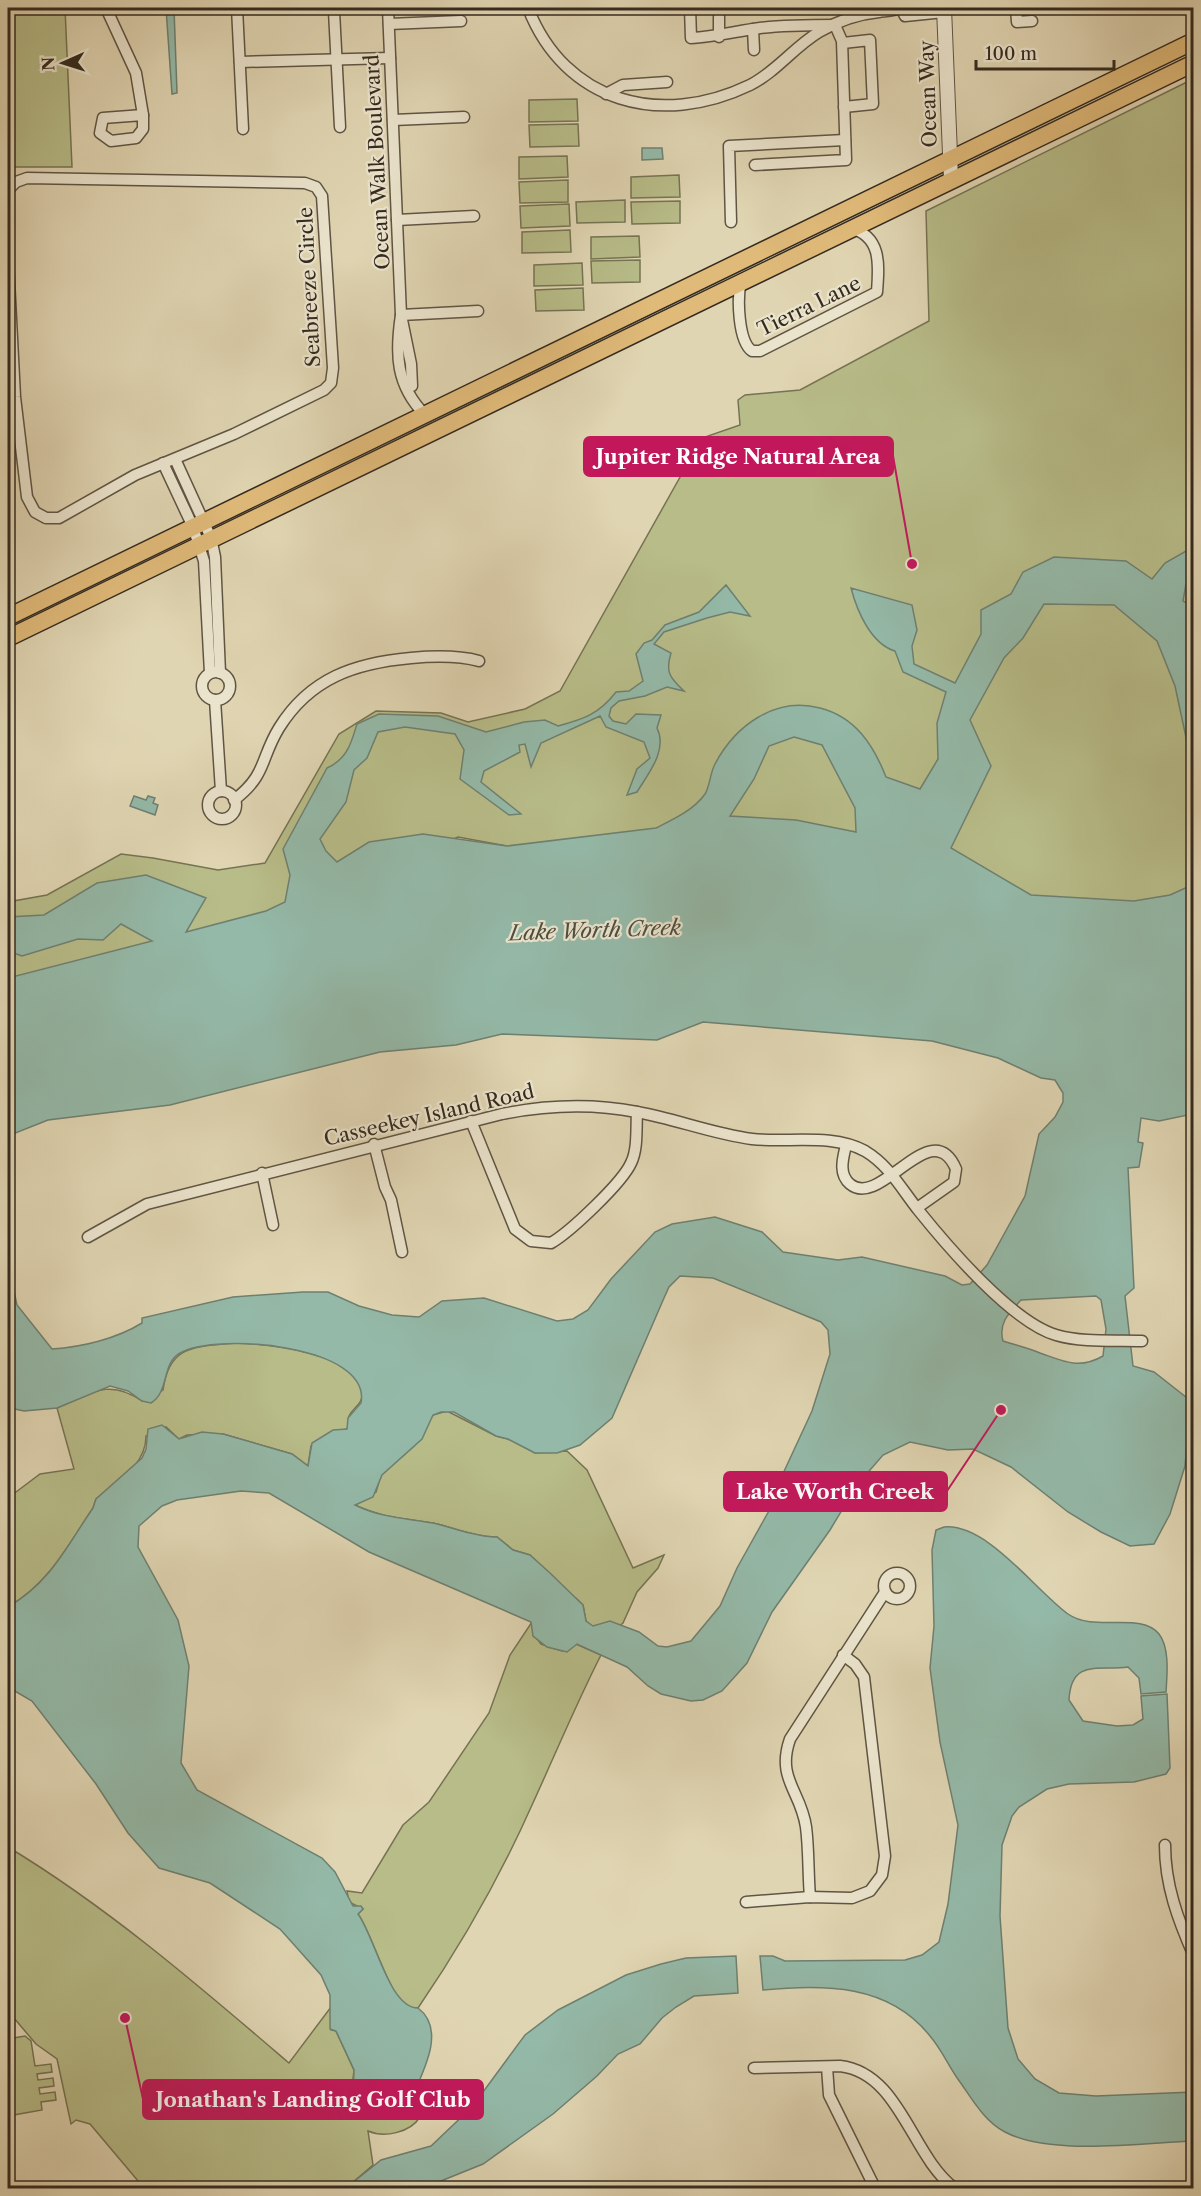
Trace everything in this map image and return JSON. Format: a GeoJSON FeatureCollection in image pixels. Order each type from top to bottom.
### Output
{"type":"FeatureCollection","features":[{"type":"Feature","properties":{"kind":"main road"},"geometry":{"type":"LineString","coordinates":[[8,617],[1194,41]]}},
{"type":"Feature","properties":{"kind":"main road"},"geometry":{"type":"LineString","coordinates":[[8,638],[1194,63]]}},
{"type":"Feature","properties":{"kind":"main road"},"geometry":{"type":"LineString","coordinates":[[8,627],[72,594],[107,569]]}},
{"type":"Feature","properties":{"kind":"street"},"geometry":{"type":"LineString","coordinates":[[106,8],[136,73],[143,115]]}},
{"type":"Feature","properties":{"kind":"street"},"geometry":{"type":"LineString","coordinates":[[237,8],[243,129]]}},
{"type":"Feature","properties":{"kind":"street","name":"Ocean Walk Boulevard"},"geometry":{"type":"LineString","coordinates":[[388,8],[402,315],[411,364],[412,386]]}},
{"type":"Feature","properties":{"kind":"street"},"geometry":{"type":"LineString","coordinates":[[528,8],[536,28],[556,58],[583,81],[615,99],[651,106],[683,105],[718,97],[751,84],[788,59],[818,33],[866,13],[900,8],[904,16],[944,10]]}},
{"type":"Feature","properties":{"kind":"street"},"geometry":{"type":"LineString","coordinates":[[690,8],[691,38],[719,37],[753,29],[791,25],[835,25]]}},
{"type":"Feature","properties":{"kind":"street"},"geometry":{"type":"LineString","coordinates":[[1016,8],[1017,22],[1032,21]]}},
{"type":"Feature","properties":{"kind":"street","name":"Ocean Way"},"geometry":{"type":"LineString","coordinates":[[944,10],[951,179]]}},
{"type":"Feature","properties":{"kind":"street"},"geometry":{"type":"LineString","coordinates":[[334,11],[340,127]]}},
{"type":"Feature","properties":{"kind":"street"},"geometry":{"type":"LineString","coordinates":[[719,17],[719,37]]}},
{"type":"Feature","properties":{"kind":"street"},"geometry":{"type":"LineString","coordinates":[[389,24],[461,21]]}},
{"type":"Feature","properties":{"kind":"street"},"geometry":{"type":"LineString","coordinates":[[755,165],[846,160],[843,43],[835,25]]}},
{"type":"Feature","properties":{"kind":"street"},"geometry":{"type":"LineString","coordinates":[[753,29],[754,50]]}},
{"type":"Feature","properties":{"kind":"street"},"geometry":{"type":"LineString","coordinates":[[843,43],[870,40],[873,104],[844,106]]}},
{"type":"Feature","properties":{"kind":"street"},"geometry":{"type":"LineString","coordinates":[[240,62],[390,58]]}},
{"type":"Feature","properties":{"kind":"street"},"geometry":{"type":"LineString","coordinates":[[606,94],[623,85],[667,82]]}},
{"type":"Feature","properties":{"kind":"street"},"geometry":{"type":"LineString","coordinates":[[393,120],[464,117]]}},
{"type":"Feature","properties":{"kind":"street"},"geometry":{"type":"LineString","coordinates":[[731,222],[729,146],[845,140]]}},
{"type":"Feature","properties":{"kind":"street","name":"Seabreeze Circle"},"geometry":{"type":"LineString","coordinates":[[8,190],[16,182],[27,178],[304,183],[316,187],[322,196],[333,368],[330,383],[324,390],[175,459],[135,475],[56,519],[46,518],[35,512],[27,497],[15,397],[8,260]]}},
{"type":"Feature","properties":{"kind":"street"},"geometry":{"type":"LineString","coordinates":[[397,220],[474,216]]}},
{"type":"Feature","properties":{"kind":"street","name":"Tierra Lane"},"geometry":{"type":"LineString","coordinates":[[741,281],[738,294],[743,341],[752,351],[760,351],[877,292],[876,250],[872,241],[862,231],[850,228]]}},
{"type":"Feature","properties":{"kind":"street"},"geometry":{"type":"LineString","coordinates":[[402,315],[478,311]]}},
{"type":"Feature","properties":{"kind":"street","name":"Ocean Walk Boulevard"},"geometry":{"type":"LineString","coordinates":[[402,315],[398,340],[403,386],[411,401],[425,415]]}},
{"type":"Feature","properties":{"kind":"street","name":"Ocean Walk Boulevard"},"geometry":{"type":"LineString","coordinates":[[400,362],[425,415],[430,432]]}},
{"type":"Feature","properties":{"kind":"street"},"geometry":{"type":"LineString","coordinates":[[175,459],[198,524],[214,557],[215,673]]}},
{"type":"Feature","properties":{"kind":"street"},"geometry":{"type":"LineString","coordinates":[[163,463],[174,488],[198,524]]}},
{"type":"Feature","properties":{"kind":"street"},"geometry":{"type":"LineString","coordinates":[[174,488],[185,482]]}},
{"type":"Feature","properties":{"kind":"street"},"geometry":{"type":"LineString","coordinates":[[234,800],[256,780],[279,727],[300,702],[326,679],[372,661],[463,657],[479,661]]}},
{"type":"Feature","properties":{"kind":"street"},"geometry":{"type":"LineString","coordinates":[[215,673],[227,679],[229,687],[226,695],[215,700],[203,691],[203,681],[215,673]]}},
{"type":"Feature","properties":{"kind":"street"},"geometry":{"type":"LineString","coordinates":[[215,700],[221,791]]}},
{"type":"Feature","properties":{"kind":"street"},"geometry":{"type":"LineString","coordinates":[[221,791],[228,793],[234,800],[234,810],[229,816],[221,818],[214,816],[209,810],[209,800],[221,791]]}},
{"type":"Feature","properties":{"kind":"street","name":"Casseekey Island Road"},"geometry":{"type":"LineString","coordinates":[[88,1237],[147,1204],[471,1121],[537,1107],[572,1105],[637,1112],[730,1136],[846,1145],[865,1151],[899,1181],[917,1208],[961,1262],[1034,1324],[1049,1332],[1091,1339],[1142,1341]]}},
{"type":"Feature","properties":{"kind":"street"},"geometry":{"type":"LineString","coordinates":[[471,1121],[515,1229],[531,1242],[551,1243],[570,1230],[625,1175],[632,1161],[637,1112]]}},
{"type":"Feature","properties":{"kind":"street"},"geometry":{"type":"LineString","coordinates":[[374,1144],[385,1187],[391,1200],[402,1252]]}},
{"type":"Feature","properties":{"kind":"street"},"geometry":{"type":"LineString","coordinates":[[846,1145],[842,1168],[844,1179],[852,1186],[864,1190],[878,1185],[890,1174],[922,1154],[935,1151],[947,1155],[956,1169],[954,1182],[917,1208]]}},
{"type":"Feature","properties":{"kind":"street"},"geometry":{"type":"LineString","coordinates":[[262,1173],[273,1225]]}},
{"type":"Feature","properties":{"kind":"street"},"geometry":{"type":"LineString","coordinates":[[810,1897],[806,1825],[784,1767],[784,1755],[789,1739],[885,1592]]}},
{"type":"Feature","properties":{"kind":"street"},"geometry":{"type":"LineString","coordinates":[[746,1902],[810,1897],[852,1898],[870,1891],[882,1875],[885,1856],[864,1677],[855,1664],[843,1655]]}},
{"type":"Feature","properties":{"kind":"street"},"geometry":{"type":"LineString","coordinates":[[1165,1845],[1168,1884],[1174,1908],[1194,1956]]}},
{"type":"Feature","properties":{"kind":"street"},"geometry":{"type":"LineString","coordinates":[[827,2067],[830,2095],[875,2188]]}},
{"type":"Feature","properties":{"kind":"street"},"geometry":{"type":"LineString","coordinates":[[754,2068],[854,2067],[871,2076],[886,2091],[933,2166],[954,2188]]}},
{"type":"Feature","properties":{"kind":"green space"},"geometry":{"type":"Polygon","coordinates":[[[8,8],[65,8],[72,167],[8,167],[8,8]]]}},
{"type":"Feature","properties":{"kind":"green space"},"geometry":{"type":"Polygon","coordinates":[[[1193,79],[1193,912],[507,846],[458,837],[272,916],[8,989],[8,902],[47,895],[121,854],[218,870],[265,863],[339,734],[376,711],[441,713],[468,722],[525,709],[560,691],[702,438],[740,425],[738,400],[745,395],[800,390],[929,321],[926,211],[1193,79]]]}},
{"type":"Feature","properties":{"kind":"green space"},"geometry":{"type":"Polygon","coordinates":[[[577,99],[578,121],[529,122],[529,100],[577,99]]]}},
{"type":"Feature","properties":{"kind":"green space"},"geometry":{"type":"Polygon","coordinates":[[[578,124],[579,146],[530,147],[529,125],[578,124]]]}},
{"type":"Feature","properties":{"kind":"green space"},"geometry":{"type":"Polygon","coordinates":[[[567,156],[568,177],[519,179],[519,157],[567,156]]]}},
{"type":"Feature","properties":{"kind":"green space"},"geometry":{"type":"Polygon","coordinates":[[[679,175],[680,197],[631,198],[631,177],[679,175]]]}},
{"type":"Feature","properties":{"kind":"green space"},"geometry":{"type":"Polygon","coordinates":[[[568,180],[568,202],[520,203],[519,182],[568,180]]]}},
{"type":"Feature","properties":{"kind":"green space"},"geometry":{"type":"Polygon","coordinates":[[[625,200],[625,222],[577,223],[576,202],[625,200]]]}},
{"type":"Feature","properties":{"kind":"green space"},"geometry":{"type":"Polygon","coordinates":[[[680,201],[680,223],[632,224],[631,202],[680,201]]]}},
{"type":"Feature","properties":{"kind":"green space"},"geometry":{"type":"Polygon","coordinates":[[[569,204],[570,226],[521,228],[520,206],[569,204]]]}},
{"type":"Feature","properties":{"kind":"green space"},"geometry":{"type":"Polygon","coordinates":[[[570,230],[571,252],[522,253],[522,232],[570,230]]]}},
{"type":"Feature","properties":{"kind":"green space"},"geometry":{"type":"Polygon","coordinates":[[[639,236],[640,257],[591,259],[591,237],[639,236]]]}},
{"type":"Feature","properties":{"kind":"green space"},"geometry":{"type":"Polygon","coordinates":[[[640,260],[640,282],[592,283],[591,261],[640,260]]]}},
{"type":"Feature","properties":{"kind":"green space"},"geometry":{"type":"Polygon","coordinates":[[[582,263],[583,285],[534,286],[534,265],[582,263]]]}},
{"type":"Feature","properties":{"kind":"green space"},"geometry":{"type":"Polygon","coordinates":[[[583,288],[584,310],[536,311],[535,290],[583,288]]]}},
{"type":"Feature","properties":{"kind":"green space"},"geometry":{"type":"Polygon","coordinates":[[[235,1343],[309,1353],[345,1368],[357,1379],[362,1392],[360,1403],[349,1416],[347,1429],[329,1433],[311,1446],[308,1466],[292,1454],[223,1434],[187,1435],[179,1439],[166,1427],[146,1436],[145,1447],[136,1464],[96,1499],[93,1508],[66,1550],[46,1576],[22,1598],[8,1607],[8,1498],[40,1474],[74,1469],[57,1408],[90,1393],[110,1389],[120,1390],[142,1401],[163,1390],[166,1375],[178,1356],[197,1348],[235,1343]]]}},
{"type":"Feature","properties":{"kind":"green space"},"geometry":{"type":"Polygon","coordinates":[[[447,1411],[535,1453],[567,1451],[587,1470],[633,1568],[664,1555],[658,1568],[637,1592],[623,1623],[618,1627],[594,1630],[586,1621],[583,1605],[577,1599],[530,1555],[513,1550],[497,1537],[481,1536],[433,1523],[384,1515],[355,1505],[376,1492],[381,1475],[414,1446],[433,1415],[447,1411]]]}},
{"type":"Feature","properties":{"kind":"green space"},"geometry":{"type":"Polygon","coordinates":[[[532,1622],[533,1633],[541,1644],[562,1651],[576,1644],[601,1655],[494,1883],[450,1960],[418,2008],[408,2008],[402,2003],[388,1980],[358,1914],[363,1909],[349,1902],[347,1891],[362,1893],[403,1825],[429,1802],[489,1713],[510,1655],[532,1622]]]}},
{"type":"Feature","properties":{"kind":"green space"},"geometry":{"type":"Polygon","coordinates":[[[8,1847],[118,1922],[289,2063],[331,2007],[331,2030],[336,2031],[354,2070],[352,2088],[357,2103],[364,2112],[382,2118],[403,2113],[408,2109],[418,2088],[430,2088],[434,2111],[432,2116],[420,2117],[410,2127],[396,2133],[381,2134],[368,2131],[373,2165],[346,2188],[144,2188],[90,2124],[76,2120],[71,2124],[57,2059],[36,2044],[8,2011],[8,1847]]]}},
{"type":"Feature","properties":{"kind":"green space"},"geometry":{"type":"Polygon","coordinates":[[[25,2036],[31,2041],[35,2066],[51,2064],[52,2072],[37,2074],[38,2080],[53,2078],[54,2086],[39,2088],[40,2094],[55,2092],[56,2100],[41,2102],[42,2110],[8,2116],[8,2039],[25,2036]]]}},
{"type":"Feature","properties":{"kind":"water"},"geometry":{"type":"Polygon","coordinates":[[[166,8],[174,8],[177,93],[172,94],[166,8]]]}},
{"type":"Feature","properties":{"kind":"water"},"geometry":{"type":"Polygon","coordinates":[[[642,148],[662,148],[663,159],[642,160],[642,148]]]}},
{"type":"Feature","properties":{"kind":"water","name":"Lake Worth Creek"},"geometry":{"type":"Polygon","coordinates":[[[1193,547],[1193,577],[1186,584],[1183,601],[1193,606],[1193,770],[1175,686],[1157,641],[1114,605],[1044,604],[1023,638],[1004,658],[970,720],[991,766],[951,848],[1031,895],[1134,901],[1170,895],[1190,886],[1193,877],[1193,1114],[1159,1121],[1141,1118],[1138,1142],[1143,1143],[1139,1167],[1128,1168],[1134,1288],[1125,1296],[1133,1366],[1154,1372],[1191,1401],[1185,1466],[1170,1514],[1154,1544],[1130,1546],[1101,1532],[1068,1512],[1011,1467],[973,1449],[948,1450],[910,1442],[883,1455],[857,1485],[830,1530],[772,1612],[747,1663],[722,1691],[703,1700],[691,1701],[661,1694],[648,1686],[627,1667],[577,1644],[567,1652],[547,1647],[533,1636],[531,1622],[369,1552],[269,1493],[241,1491],[177,1500],[162,1506],[139,1526],[138,1547],[178,1620],[189,1666],[181,1763],[197,1790],[322,1858],[335,1872],[353,1906],[361,1906],[363,1909],[358,1914],[399,1997],[408,2005],[418,2008],[427,2018],[431,2029],[429,2056],[408,2106],[395,2115],[379,2115],[371,2112],[353,2097],[354,2070],[336,2031],[330,2029],[330,1995],[321,1975],[280,1929],[210,1883],[159,1868],[128,1833],[96,1784],[32,1701],[8,1687],[8,1607],[47,1575],[66,1550],[93,1508],[96,1499],[142,1458],[146,1449],[148,1429],[162,1425],[179,1439],[202,1432],[223,1434],[292,1454],[308,1466],[312,1443],[333,1430],[347,1429],[348,1418],[361,1403],[358,1383],[343,1368],[318,1356],[288,1348],[256,1344],[225,1344],[199,1347],[180,1353],[170,1364],[161,1392],[151,1403],[142,1401],[128,1391],[110,1386],[57,1408],[24,1411],[15,1409],[8,1403],[8,1263],[17,1305],[52,1349],[98,1341],[132,1329],[142,1323],[142,1318],[233,1297],[303,1292],[328,1292],[359,1306],[392,1315],[419,1317],[442,1301],[484,1298],[557,1321],[573,1319],[588,1310],[611,1279],[655,1232],[672,1224],[715,1217],[762,1232],[783,1252],[838,1260],[862,1257],[945,1276],[962,1285],[970,1284],[987,1265],[1025,1196],[1039,1134],[1055,1117],[1063,1102],[1063,1093],[1055,1080],[1041,1078],[998,1058],[932,1041],[703,1022],[657,1040],[502,1034],[456,1045],[380,1052],[170,1105],[48,1120],[8,1136],[8,978],[152,941],[121,924],[103,940],[78,939],[22,956],[8,951],[8,917],[44,915],[97,883],[146,875],[206,898],[186,932],[266,911],[285,902],[290,875],[283,849],[327,768],[339,760],[347,750],[357,724],[379,714],[438,716],[486,732],[524,722],[545,720],[558,726],[583,718],[597,711],[616,692],[629,691],[643,681],[636,654],[644,643],[652,640],[665,625],[699,612],[726,585],[750,616],[730,612],[707,618],[664,632],[654,644],[671,653],[670,674],[684,691],[667,687],[645,696],[619,701],[611,708],[609,716],[613,721],[626,724],[636,714],[661,715],[657,728],[660,736],[658,753],[651,770],[637,792],[627,795],[637,769],[650,758],[644,742],[606,727],[600,716],[541,743],[531,767],[525,744],[519,745],[520,752],[484,771],[481,782],[521,814],[509,815],[460,779],[464,750],[455,734],[405,727],[378,732],[367,758],[354,770],[346,802],[320,839],[326,851],[337,862],[369,842],[423,834],[507,846],[656,828],[682,814],[700,800],[707,791],[713,768],[723,750],[745,726],[772,710],[787,706],[803,705],[820,708],[843,718],[853,725],[869,743],[886,777],[920,789],[938,759],[937,723],[946,692],[903,672],[895,651],[879,641],[866,626],[851,588],[912,605],[917,630],[912,646],[914,664],[955,683],[981,634],[981,610],[1011,594],[1023,572],[1054,557],[1126,561],[1152,579],[1165,563],[1193,547]],[[794,737],[769,746],[754,779],[730,816],[796,820],[856,832],[855,808],[822,745],[794,737]],[[680,1276],[669,1287],[612,1418],[580,1445],[557,1453],[535,1453],[508,1439],[496,1436],[454,1412],[441,1412],[433,1415],[422,1439],[382,1475],[373,1497],[355,1505],[384,1515],[497,1537],[513,1550],[530,1555],[550,1573],[583,1605],[586,1621],[593,1626],[610,1621],[639,1632],[658,1646],[667,1647],[691,1641],[720,1606],[737,1568],[770,1509],[774,1493],[812,1411],[830,1354],[828,1330],[821,1322],[713,1278],[680,1276]],[[1096,1296],[1021,1300],[1003,1324],[1003,1341],[1071,1363],[1086,1363],[1103,1356],[1106,1329],[1101,1300],[1096,1296]]]}},
{"type":"Feature","properties":{"kind":"water"},"geometry":{"type":"Polygon","coordinates":[[[134,796],[146,800],[148,796],[155,798],[153,803],[158,805],[155,815],[130,806],[134,796]]]}},
{"type":"Feature","properties":{"kind":"water"},"geometry":{"type":"Polygon","coordinates":[[[944,1527],[960,1529],[993,1546],[1068,1614],[1091,1622],[1141,1624],[1151,1627],[1159,1634],[1165,1647],[1166,1692],[1141,1694],[1139,1678],[1128,1667],[1098,1668],[1081,1672],[1075,1678],[1069,1700],[1083,1721],[1117,1726],[1133,1725],[1143,1719],[1141,1696],[1167,1694],[1170,1768],[1166,1774],[1134,1782],[1069,1784],[1047,1789],[1019,1807],[1012,1816],[1002,1845],[1000,1916],[1008,2028],[1018,2059],[1035,2079],[1059,2093],[1096,2096],[1193,2092],[1193,2141],[1071,2146],[1024,2139],[998,2128],[985,2116],[969,2096],[930,2036],[914,2019],[895,2006],[854,1991],[832,1988],[763,1990],[760,1956],[773,1956],[785,1961],[905,1960],[922,1955],[939,1942],[948,1904],[958,1825],[940,1742],[930,1668],[934,1626],[932,1550],[936,1530],[944,1527]]]}},
{"type":"Feature","properties":{"kind":"water"},"geometry":{"type":"Polygon","coordinates":[[[736,1956],[738,1993],[694,1996],[676,2007],[662,2018],[640,2044],[618,2054],[597,2076],[553,2114],[483,2164],[429,2188],[346,2188],[381,2160],[431,2146],[472,2107],[525,2035],[558,2010],[626,1975],[661,1964],[686,1958],[736,1956]]]}},
{"type":"Feature","properties":{"kind":"place","name":"Jupiter Ridge Natural Area"},"geometry":{"type":"Point","coordinates":[912,564]}},
{"type":"Feature","properties":{"kind":"place","name":"Lake Worth Creek"},"geometry":{"type":"Point","coordinates":[1001,1410]}},
{"type":"Feature","properties":{"kind":"place","name":"Jonathan's Landing Golf Club"},"geometry":{"type":"Point","coordinates":[125,2018]}}]}
